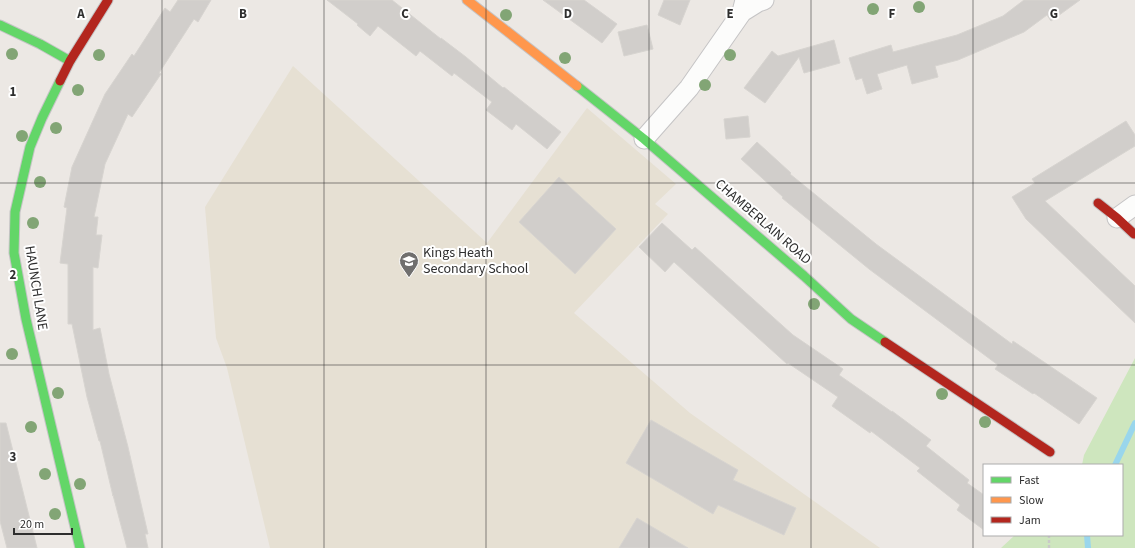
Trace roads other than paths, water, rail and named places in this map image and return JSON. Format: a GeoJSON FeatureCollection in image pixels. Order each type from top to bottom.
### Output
{"type":"FeatureCollection","features":[{"type":"Feature","properties":{"kind":"street","name":"HAUNCH LANE"},"geometry":{"type":"LineString","coordinates":[[80,548],[26,319],[14,252],[15,212],[30,147],[42,118],[70,61],[108,0]]}},
{"type":"Feature","properties":{"kind":"street","name":"CHAMBERLAIN ROAD"},"geometry":{"type":"LineString","coordinates":[[466,0],[644,139],[804,276],[850,318],[1050,452]]}},
{"type":"Feature","properties":{"kind":"street"},"geometry":{"type":"LineString","coordinates":[[644,139],[689,88],[743,6],[764,0]]}},
{"type":"Feature","properties":{"kind":"street"},"geometry":{"type":"LineString","coordinates":[[0,25],[40,44],[70,61]]}},
{"type":"Feature","properties":{"kind":"street"},"geometry":{"type":"LineString","coordinates":[[1098,203],[1134,234]]}},
{"type":"Feature","properties":{"kind":"street"},"geometry":{"type":"LineString","coordinates":[[1117,218],[1135,205]]}},
{"type":"Feature","properties":{"kind":"waterway"},"geometry":{"type":"LineString","coordinates":[[1115,464],[1135,423]]}},
{"type":"Feature","properties":{"kind":"waterway"},"geometry":{"type":"LineString","coordinates":[[1087,536],[1088,548]]}},
{"type":"Feature","properties":{"kind":"place","name":"Kings Heath Secondary School"},"geometry":{"type":"Point","coordinates":[409,278]}}]}
